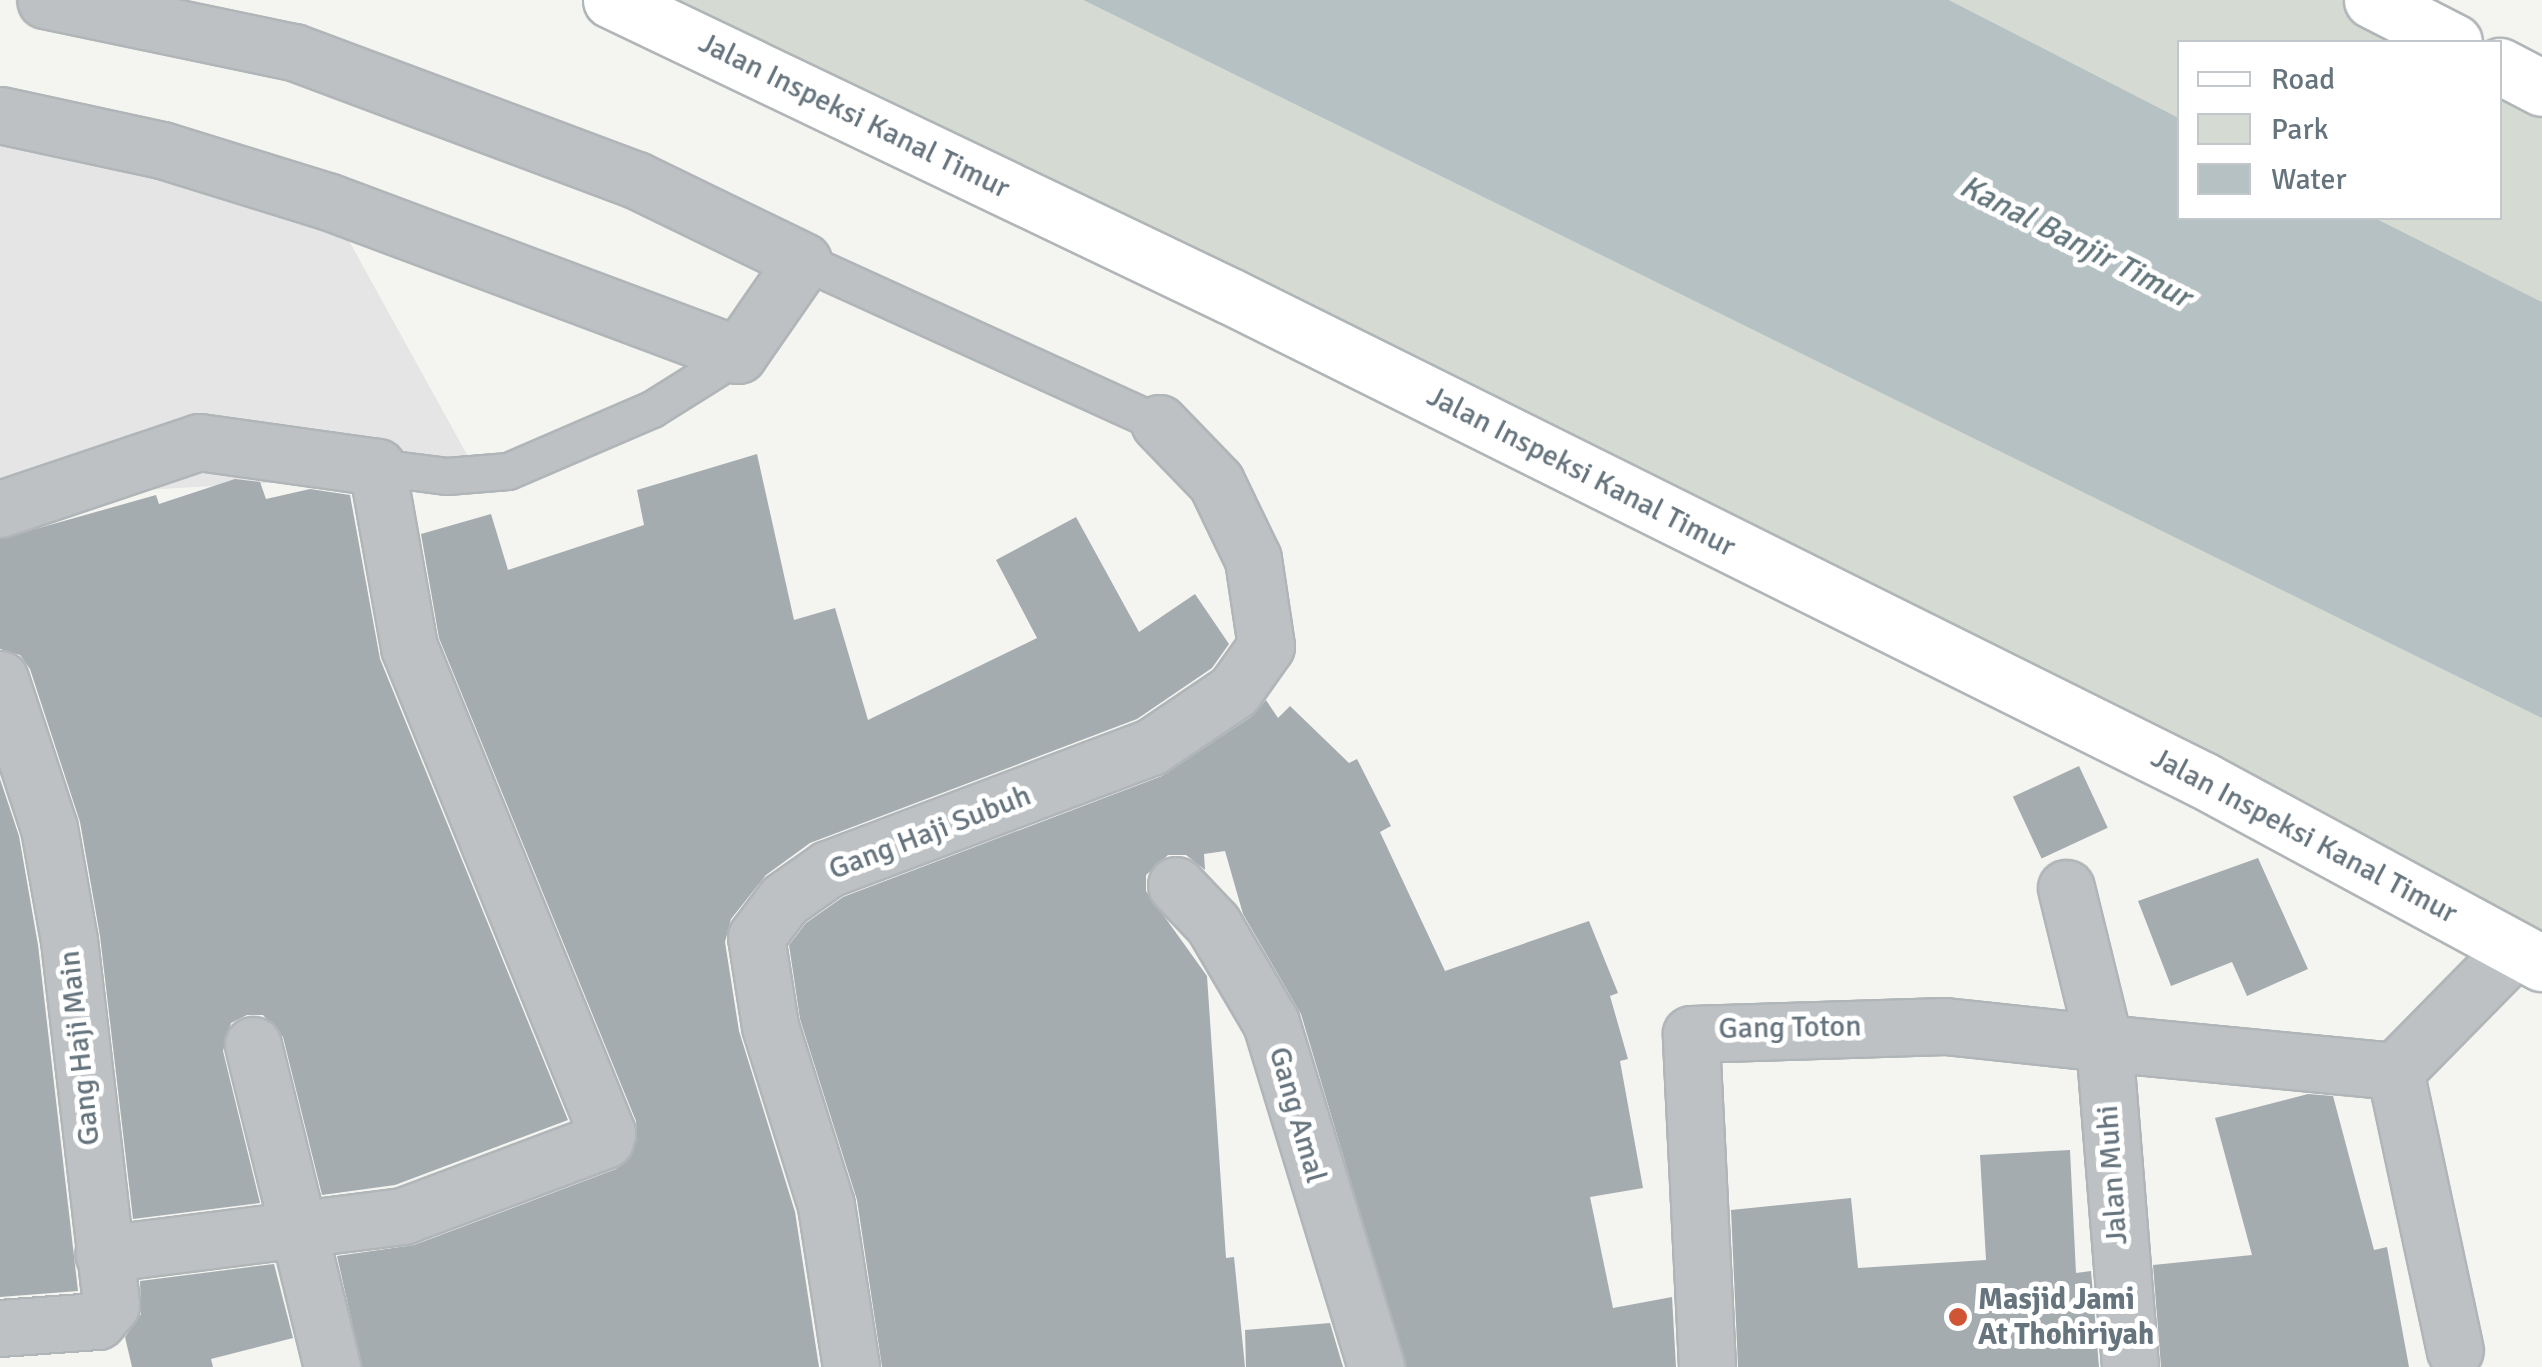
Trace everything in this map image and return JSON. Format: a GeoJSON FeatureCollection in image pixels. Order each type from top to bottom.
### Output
{"type":"FeatureCollection","features":[{"type":"Feature","properties":{"kind":"street"},"geometry":{"type":"LineString","coordinates":[[0,116],[162,150],[326,201],[738,355],[803,260],[636,180],[293,52],[45,0]]}},
{"type":"Feature","properties":{"kind":"street","name":"Jalan Inspeksi Kanal Timur"},"geometry":{"type":"LineString","coordinates":[[611,0],[1212,288],[2203,780],[2528,956]]}},
{"type":"Feature","properties":{"kind":"street"},"geometry":{"type":"LineString","coordinates":[[2372,0],[2450,40]]}},
{"type":"Feature","properties":{"kind":"street","name":"Gang Haji Subuh"},"geometry":{"type":"LineString","coordinates":[[851,1367],[826,1205],[770,1026],[756,937],[784,900],[828,870],[1152,747],[1234,692],[1266,646],[1253,559],[1216,482],[1159,422]]}},
{"type":"Feature","properties":{"kind":"street"},"geometry":{"type":"LineString","coordinates":[[0,509],[199,442],[377,468],[408,647],[607,1136],[403,1216],[294,1226],[104,1254]]}},
{"type":"Feature","properties":{"kind":"street","name":"Gang Haji Main"},"geometry":{"type":"LineString","coordinates":[[0,678],[49,828],[71,958],[108,1314],[0,1328]]}},
{"type":"Feature","properties":{"kind":"street","name":"Gang Amal"},"geometry":{"type":"LineString","coordinates":[[1176,885],[1213,924],[1271,1023],[1376,1367]]}},
{"type":"Feature","properties":{"kind":"street","name":"Jalan Muhi"},"geometry":{"type":"LineString","coordinates":[[2066,888],[2104,1043],[2130,1367]]}},
{"type":"Feature","properties":{"kind":"street"},"geometry":{"type":"LineString","coordinates":[[2104,1043],[2395,1070],[2528,956]]}},
{"type":"Feature","properties":{"kind":"street","name":"Gang Toton"},"geometry":{"type":"LineString","coordinates":[[1707,1367],[1691,1034],[1945,1026],[2104,1043]]}},
{"type":"Feature","properties":{"kind":"street"},"geometry":{"type":"LineString","coordinates":[[253,1045],[294,1226],[332,1367]]}},
{"type":"Feature","properties":{"kind":"street"},"geometry":{"type":"LineString","coordinates":[[2395,1070],[2455,1350]]}},
{"type":"Feature","properties":{"kind":"lane"},"geometry":{"type":"LineString","coordinates":[[803,260],[1159,422]]}},
{"type":"Feature","properties":{"kind":"lane"},"geometry":{"type":"LineString","coordinates":[[377,468],[447,476],[508,471],[652,410],[738,355]]}},
{"type":"Feature","properties":{"kind":"shaded area"},"geometry":{"type":"Polygon","coordinates":[[[0,135],[327,201],[476,471],[110,492],[0,535],[0,135]]]}},
{"type":"Feature","properties":{"kind":"green space"},"geometry":{"type":"Polygon","coordinates":[[[599,0],[1083,0],[2542,717],[2542,963],[599,0]]]}},
{"type":"Feature","properties":{"kind":"green space"},"geometry":{"type":"Polygon","coordinates":[[[1949,0],[2367,0],[2448,40],[2177,40],[2177,117],[1949,0]]]}},
{"type":"Feature","properties":{"kind":"green space"},"geometry":{"type":"Polygon","coordinates":[[[2502,68],[2542,88],[2542,302],[2379,220],[2502,220],[2502,68]]]}},
{"type":"Feature","properties":{"kind":"water","name":"Kanal Banjir Timur"},"geometry":{"type":"Polygon","coordinates":[[[1083,0],[1949,0],[2177,117],[2177,220],[2379,220],[2542,302],[2542,718],[1083,0]]]}},
{"type":"Feature","properties":{"kind":"building"},"geometry":{"type":"Polygon","coordinates":[[[757,454],[794,620],[835,608],[868,720],[1037,638],[996,560],[1076,517],[1139,632],[1195,594],[1229,644],[1212,668],[1137,719],[810,843],[766,875],[731,919],[725,942],[739,1031],[795,1212],[819,1367],[362,1367],[337,1256],[414,1245],[616,1169],[637,1140],[636,1121],[439,638],[421,534],[491,514],[508,570],[644,525],[637,490],[757,454]]]}},
{"type":"Feature","properties":{"kind":"building"},"geometry":{"type":"Polygon","coordinates":[[[235,479],[260,482],[266,499],[310,489],[350,495],[380,659],[568,1120],[395,1185],[322,1195],[283,1037],[263,1015],[247,1015],[231,1023],[223,1051],[260,1203],[133,1219],[100,936],[80,822],[30,669],[20,655],[0,649],[0,539],[156,495],[159,504],[235,479]]]}},
{"type":"Feature","properties":{"kind":"building"},"geometry":{"type":"Polygon","coordinates":[[[1266,700],[1278,718],[1290,706],[1349,763],[1357,759],[1391,826],[1380,832],[1445,971],[1589,921],[1618,993],[1610,996],[1628,1059],[1620,1061],[1643,1188],[1590,1197],[1613,1308],[1672,1297],[1676,1367],[1406,1367],[1301,1014],[1243,914],[1225,851],[1204,854],[1205,870],[1186,855],[1168,855],[1146,875],[1146,891],[1207,976],[1226,1258],[1234,1257],[1245,1367],[882,1367],[857,1200],[800,1019],[789,945],[806,923],[843,897],[1162,776],[1251,717],[1266,700]]]}},
{"type":"Feature","properties":{"kind":"building"},"geometry":{"type":"Polygon","coordinates":[[[2079,766],[2108,828],[2042,858],[2013,797],[2079,766]]]}},
{"type":"Feature","properties":{"kind":"building"},"geometry":{"type":"Polygon","coordinates":[[[0,779],[19,836],[38,945],[78,1291],[0,1297],[0,779]]]}},
{"type":"Feature","properties":{"kind":"building"},"geometry":{"type":"Polygon","coordinates":[[[2258,858],[2308,969],[2247,996],[2232,962],[2171,986],[2138,901],[2258,858]]]}},
{"type":"Feature","properties":{"kind":"building"},"geometry":{"type":"Polygon","coordinates":[[[2308,1094],[2333,1096],[2374,1250],[2387,1247],[2409,1367],[2161,1367],[2153,1265],[2252,1255],[2215,1118],[2308,1094]]]}},
{"type":"Feature","properties":{"kind":"building"},"geometry":{"type":"Polygon","coordinates":[[[2070,1150],[2076,1273],[2091,1271],[2099,1367],[1738,1367],[1731,1210],[1851,1198],[1858,1268],[1986,1260],[1980,1155],[2070,1150]]]}},
{"type":"Feature","properties":{"kind":"building"},"geometry":{"type":"Polygon","coordinates":[[[274,1264],[293,1338],[211,1359],[213,1367],[132,1367],[125,1337],[141,1314],[140,1281],[274,1264]]]}},
{"type":"Feature","properties":{"kind":"building"},"geometry":{"type":"Polygon","coordinates":[[[1330,1323],[1343,1367],[1246,1367],[1245,1330],[1330,1323]]]}},
{"type":"Feature","properties":{"kind":"place","name":"Masjid Jami At Thohiriyah"},"geometry":{"type":"Point","coordinates":[1958,1317]}}]}
